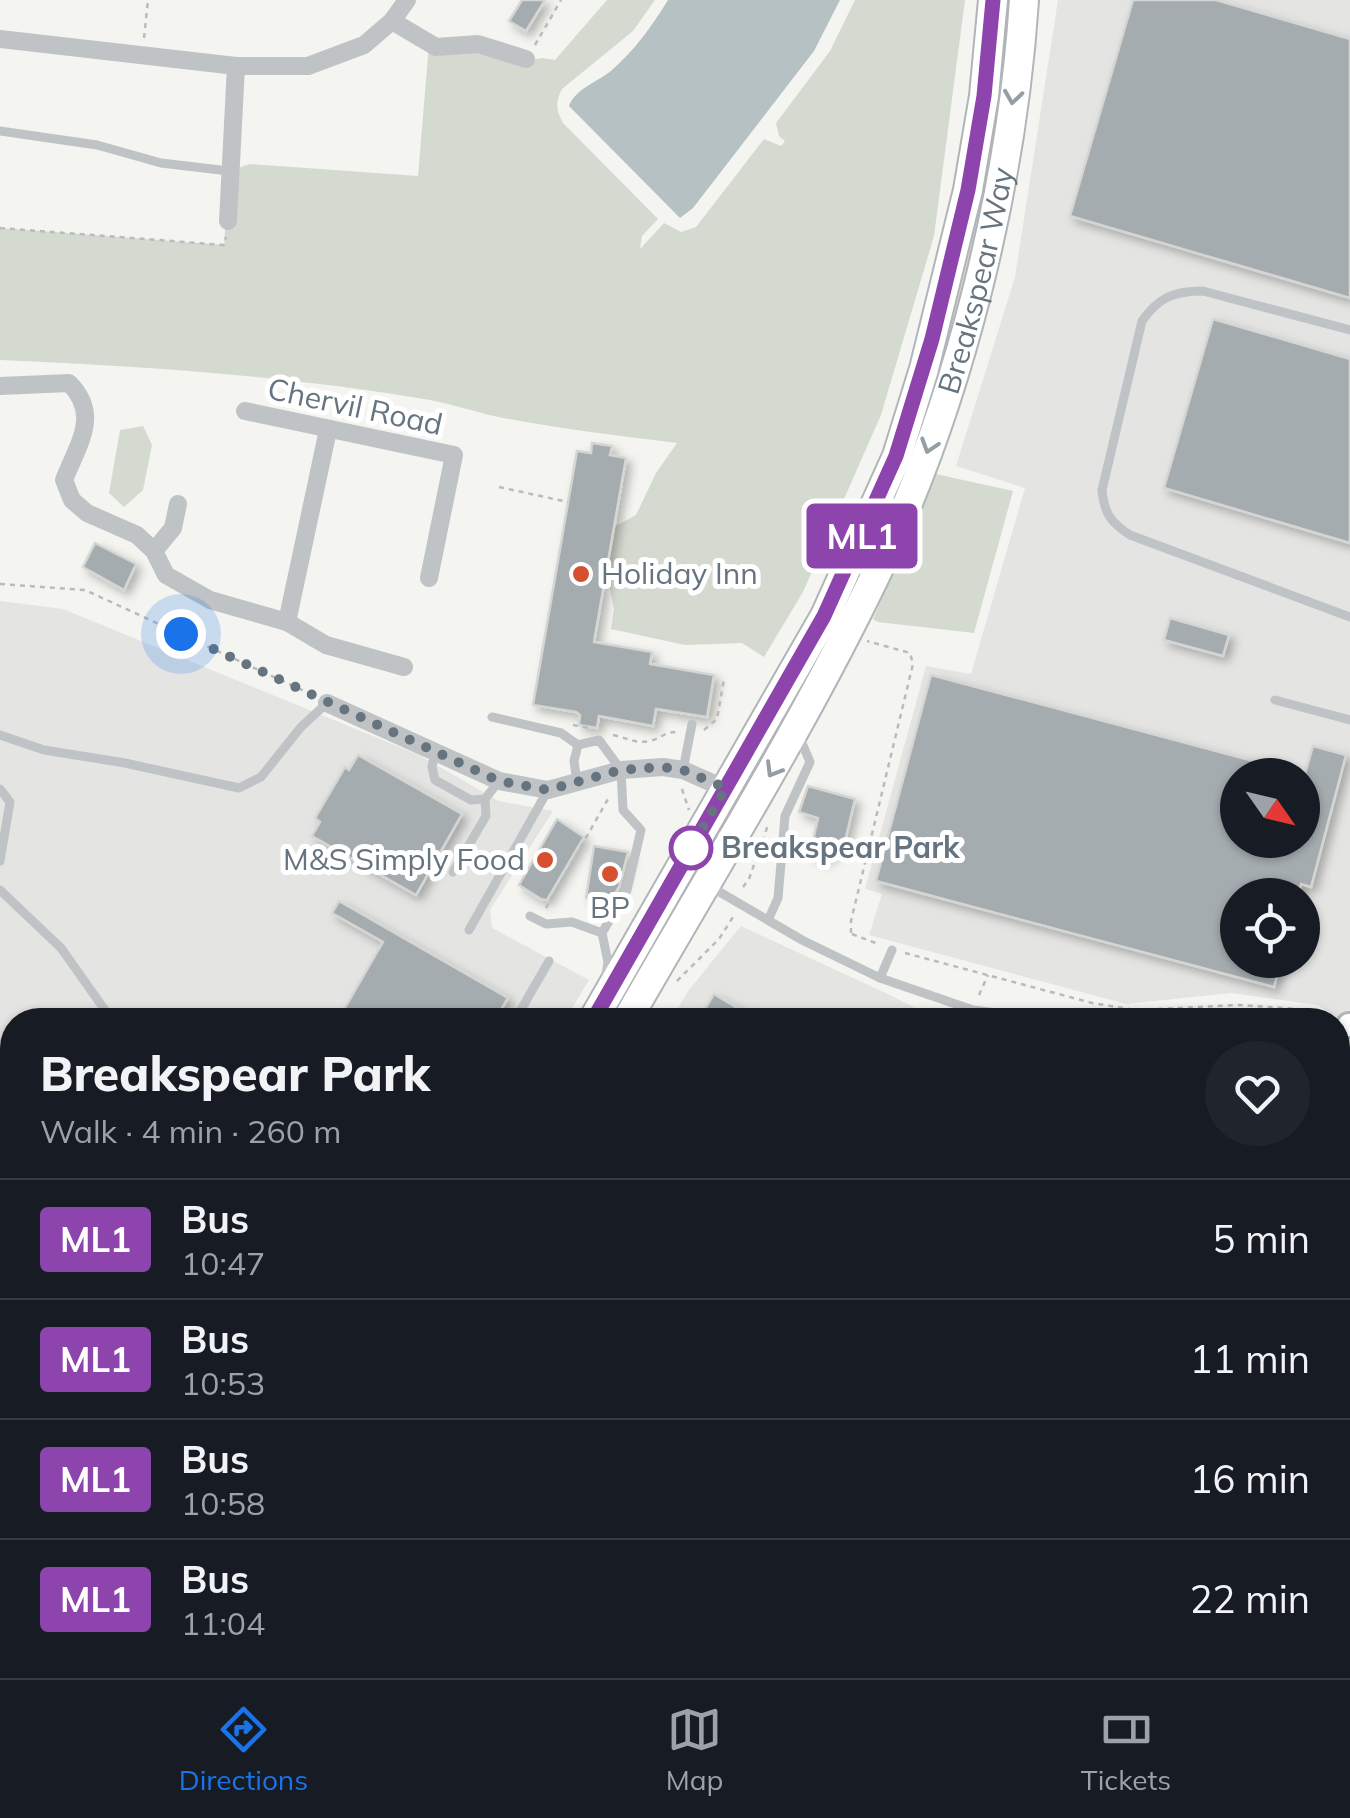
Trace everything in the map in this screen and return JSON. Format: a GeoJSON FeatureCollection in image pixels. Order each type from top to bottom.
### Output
{"type":"FeatureCollection","features":[{"type":"Feature","properties":{"kind":"main road","name":"Breakspear Way"},"geometry":{"type":"LineString","coordinates":[[600,1008],[824,616],[896,456],[924,368],[968,190],[984,96],[993,0]]}},
{"type":"Feature","properties":{"kind":"main road","name":"Breakspear Way"},"geometry":{"type":"LineString","coordinates":[[633,1008],[797,730],[880,568],[923,464],[954,370],[997,195],[1024,0]]}},
{"type":"Feature","properties":{"kind":"street"},"geometry":{"type":"LineString","coordinates":[[0,40],[141,58],[284,68],[327,61],[364,45],[392,21],[407,0]]}},
{"type":"Feature","properties":{"kind":"street"},"geometry":{"type":"LineString","coordinates":[[392,21],[436,47],[478,44],[526,59]]}},
{"type":"Feature","properties":{"kind":"street"},"geometry":{"type":"LineString","coordinates":[[228,222],[236,66]]}},
{"type":"Feature","properties":{"kind":"street"},"geometry":{"type":"LineString","coordinates":[[0,386],[69,383],[82,396],[88,416],[64,480],[72,500],[87,513],[136,535],[154,551],[166,575],[210,600],[287,622],[326,646],[404,667]]}},
{"type":"Feature","properties":{"kind":"street","name":"Chervil Road"},"geometry":{"type":"LineString","coordinates":[[245,412],[454,456],[429,578]]}},
{"type":"Feature","properties":{"kind":"street"},"geometry":{"type":"LineString","coordinates":[[287,622],[328,430]]}},
{"type":"Feature","properties":{"kind":"street"},"geometry":{"type":"LineString","coordinates":[[154,551],[173,528],[178,504]]}},
{"type":"Feature","properties":{"kind":"street"},"geometry":{"type":"LineString","coordinates":[[327,703],[499,781],[548,790],[613,772],[679,769],[726,788]]}},
{"type":"Feature","properties":{"kind":"lane"},"geometry":{"type":"LineString","coordinates":[[0,131],[97,144],[161,163],[229,170]]}},
{"type":"Feature","properties":{"kind":"lane"},"geometry":{"type":"LineString","coordinates":[[1350,330],[1203,291],[1179,291],[1156,301],[1142,321],[1102,490],[1103,509],[1114,524],[1130,535],[1350,617]]}},
{"type":"Feature","properties":{"kind":"lane"},"geometry":{"type":"LineString","coordinates":[[1275,700],[1350,720]]}},
{"type":"Feature","properties":{"kind":"lane"},"geometry":{"type":"LineString","coordinates":[[0,735],[44,750],[239,788],[260,778],[301,727],[327,703]]}},
{"type":"Feature","properties":{"kind":"lane"},"geometry":{"type":"LineString","coordinates":[[492,718],[561,733],[578,745],[602,742],[623,810],[641,830],[627,890],[602,933],[608,962],[599,1008]]}},
{"type":"Feature","properties":{"kind":"lane"},"geometry":{"type":"LineString","coordinates":[[679,769],[691,729]]}},
{"type":"Feature","properties":{"kind":"lane"},"geometry":{"type":"LineString","coordinates":[[769,918],[778,898],[785,816],[810,762],[797,730]]}},
{"type":"Feature","properties":{"kind":"lane"},"geometry":{"type":"LineString","coordinates":[[576,782],[574,761],[578,745]]}},
{"type":"Feature","properties":{"kind":"lane"},"geometry":{"type":"LineString","coordinates":[[436,750],[432,767],[435,780],[471,800],[485,799]]}},
{"type":"Feature","properties":{"kind":"lane"},"geometry":{"type":"LineString","coordinates":[[453,872],[486,816],[485,799],[499,781]]}},
{"type":"Feature","properties":{"kind":"lane"},"geometry":{"type":"LineString","coordinates":[[0,789],[10,802],[0,861]]}},
{"type":"Feature","properties":{"kind":"lane"},"geometry":{"type":"LineString","coordinates":[[469,930],[548,790]]}},
{"type":"Feature","properties":{"kind":"lane"},"geometry":{"type":"LineString","coordinates":[[704,884],[816,948],[880,978],[967,1008]]}},
{"type":"Feature","properties":{"kind":"lane"},"geometry":{"type":"LineString","coordinates":[[0,890],[61,948],[104,1008]]}},
{"type":"Feature","properties":{"kind":"lane"},"geometry":{"type":"LineString","coordinates":[[530,916],[554,925],[562,920],[572,922],[602,933]]}},
{"type":"Feature","properties":{"kind":"lane"},"geometry":{"type":"LineString","coordinates":[[880,978],[892,950]]}},
{"type":"Feature","properties":{"kind":"lane"},"geometry":{"type":"LineString","coordinates":[[522,1008],[549,960]]}},
{"type":"Feature","properties":{"kind":"path"},"geometry":{"type":"LineString","coordinates":[[141,58],[148,0]]}},
{"type":"Feature","properties":{"kind":"path"},"geometry":{"type":"LineString","coordinates":[[526,59],[561,0]]}},
{"type":"Feature","properties":{"kind":"path"},"geometry":{"type":"LineString","coordinates":[[0,228],[224,245],[228,222]]}},
{"type":"Feature","properties":{"kind":"path"},"geometry":{"type":"LineString","coordinates":[[498,487],[568,502]]}},
{"type":"Feature","properties":{"kind":"path"},"geometry":{"type":"LineString","coordinates":[[0,584],[85,590],[327,703]]}},
{"type":"Feature","properties":{"kind":"path"},"geometry":{"type":"LineString","coordinates":[[862,638],[878,646],[902,649],[910,654],[913,664],[851,920],[852,934],[892,950],[1123,1008]]}},
{"type":"Feature","properties":{"kind":"path"},"geometry":{"type":"LineString","coordinates":[[602,742],[611,735],[636,742],[667,732],[700,732],[716,722],[724,679]]}},
{"type":"Feature","properties":{"kind":"path"},"geometry":{"type":"LineString","coordinates":[[679,769],[689,821]]}},
{"type":"Feature","properties":{"kind":"path"},"geometry":{"type":"LineString","coordinates":[[554,925],[554,914],[545,908],[608,798],[613,772]]}},
{"type":"Feature","properties":{"kind":"path"},"geometry":{"type":"LineString","coordinates":[[740,891],[750,878],[768,824]]}},
{"type":"Feature","properties":{"kind":"path"},"geometry":{"type":"LineString","coordinates":[[574,842],[580,846]]}},
{"type":"Feature","properties":{"kind":"path"},"geometry":{"type":"LineString","coordinates":[[667,991],[719,939],[733,916]]}},
{"type":"Feature","properties":{"kind":"path"},"geometry":{"type":"LineString","coordinates":[[974,1008],[988,974]]}},
{"type":"Feature","properties":{"kind":"path"},"geometry":{"type":"LineString","coordinates":[[1186,1008],[1278,1008]]}},
{"type":"Feature","properties":{"kind":"shaded area"},"geometry":{"type":"Polygon","coordinates":[[[607,0],[655,0],[633,31],[562,89],[557,106],[563,123],[658,219],[642,236],[640,249],[664,223],[681,232],[696,227],[764,139],[781,146],[785,141],[779,136],[776,123],[830,51],[855,0],[965,0],[934,236],[881,415],[803,592],[764,657],[742,643],[685,645],[611,629],[614,609],[606,569],[612,528],[636,515],[656,473],[677,443],[536,424],[430,400],[323,384],[162,369],[0,360],[0,228],[224,245],[229,171],[250,164],[418,176],[429,44],[555,60],[607,0]]]}},
{"type":"Feature","properties":{"kind":"shaded area"},"geometry":{"type":"Polygon","coordinates":[[[668,0],[840,0],[814,51],[693,208],[680,218],[569,106],[577,94],[628,54],[668,0]]]}},
{"type":"Feature","properties":{"kind":"shaded area"},"geometry":{"type":"Polygon","coordinates":[[[1002,0],[1015,0],[995,146],[965,290],[923,432],[855,597],[746,795],[737,789],[865,550],[1002,0]]]}},
{"type":"Feature","properties":{"kind":"shaded area"},"geometry":{"type":"Polygon","coordinates":[[[1058,0],[1350,0],[1350,1008],[1322,1008],[1231,993],[1126,1004],[869,935],[882,894],[865,889],[926,666],[971,674],[1025,488],[956,466],[1015,277],[1058,0]]]}},
{"type":"Feature","properties":{"kind":"shaded area"},"geometry":{"type":"Polygon","coordinates":[[[143,426],[152,445],[143,490],[124,507],[109,493],[120,430],[143,426]]]}},
{"type":"Feature","properties":{"kind":"shaded area"},"geometry":{"type":"Polygon","coordinates":[[[936,474],[1013,491],[974,633],[873,619],[936,474]]]}},
{"type":"Feature","properties":{"kind":"shaded area"},"geometry":{"type":"Polygon","coordinates":[[[0,601],[63,609],[419,755],[499,801],[553,811],[490,910],[492,928],[589,980],[572,1008],[0,1008],[0,601]]]}},
{"type":"Feature","properties":{"kind":"shaded area"},"geometry":{"type":"Polygon","coordinates":[[[741,926],[915,1008],[678,1008],[741,926]]]}},
{"type":"Feature","properties":{"kind":"building"},"geometry":{"type":"Polygon","coordinates":[[[522,0],[545,0],[526,31],[509,21],[522,0]]]}},
{"type":"Feature","properties":{"kind":"building"},"geometry":{"type":"Polygon","coordinates":[[[1133,0],[1216,0],[1350,39],[1350,298],[1070,216],[1133,0]]]}},
{"type":"Feature","properties":{"kind":"building"},"geometry":{"type":"Polygon","coordinates":[[[1213,319],[1350,359],[1350,543],[1164,488],[1213,319]]]}},
{"type":"Feature","properties":{"kind":"building","name":"Holiday Inn"},"geometry":{"type":"Polygon","coordinates":[[[592,443],[612,446],[610,455],[626,458],[594,642],[652,652],[650,664],[714,675],[707,717],[656,709],[653,726],[599,716],[597,728],[579,725],[580,715],[576,712],[533,705],[577,451],[591,453],[592,443]]]}},
{"type":"Feature","properties":{"kind":"building"},"geometry":{"type":"Polygon","coordinates":[[[95,543],[136,564],[124,590],[83,567],[95,543]]]}},
{"type":"Feature","properties":{"kind":"building"},"geometry":{"type":"Polygon","coordinates":[[[1170,618],[1229,635],[1223,656],[1164,640],[1170,618]]]}},
{"type":"Feature","properties":{"kind":"building"},"geometry":{"type":"Polygon","coordinates":[[[931,675],[1242,758],[1220,758],[1220,858],[1319,858],[1313,878],[1220,878],[1220,973],[876,881],[931,675]]]}},
{"type":"Feature","properties":{"kind":"building"},"geometry":{"type":"Polygon","coordinates":[[[1313,746],[1346,755],[1320,853],[1320,758],[1310,758],[1313,746]]]}},
{"type":"Feature","properties":{"kind":"building"},"geometry":{"type":"Polygon","coordinates":[[[358,755],[462,814],[416,895],[312,836],[320,822],[315,818],[345,767],[349,770],[358,755]]]}},
{"type":"Feature","properties":{"kind":"building"},"geometry":{"type":"Polygon","coordinates":[[[808,786],[855,799],[846,837],[825,859],[810,854],[818,818],[799,812],[808,786]]]}},
{"type":"Feature","properties":{"kind":"building"},"geometry":{"type":"Polygon","coordinates":[[[557,819],[584,837],[547,900],[519,885],[557,819]]]}},
{"type":"Feature","properties":{"kind":"building"},"geometry":{"type":"Polygon","coordinates":[[[594,846],[628,852],[619,887],[610,902],[586,898],[594,846]]]}},
{"type":"Feature","properties":{"kind":"building"},"geometry":{"type":"Polygon","coordinates":[[[339,901],[508,998],[502,1008],[345,1008],[383,942],[332,913],[339,901]]]}},
{"type":"Feature","properties":{"kind":"building"},"geometry":{"type":"Polygon","coordinates":[[[1240,978],[1276,978],[1274,987],[1240,978]]]}},
{"type":"Feature","properties":{"kind":"building"},"geometry":{"type":"Polygon","coordinates":[[[714,994],[737,1008],[706,1008],[714,994]]]}},
{"type":"Feature","properties":{"kind":"bus line","name":"ML1"},"geometry":{"type":"LineString","coordinates":[[600,1008],[824,616],[896,456],[932,339],[968,190],[984,96],[993,0]]}},
{"type":"Feature","properties":{"kind":"place","name":"Holiday Inn"},"geometry":{"type":"Point","coordinates":[581,574]}},
{"type":"Feature","properties":{"kind":"place","name":"Breakspear Park"},"geometry":{"type":"Point","coordinates":[691,848]}},
{"type":"Feature","properties":{"kind":"place","name":"M&S Simply Food"},"geometry":{"type":"Point","coordinates":[545,860]}},
{"type":"Feature","properties":{"kind":"place","name":"BP"},"geometry":{"type":"Point","coordinates":[610,874]}},
{"type":"Feature","properties":{"kind":"route"},"geometry":{"type":"LineString","coordinates":[[181,634],[499,781],[548,790],[621,770],[662,767],[683,770],[726,788],[691,848]]}}]}
